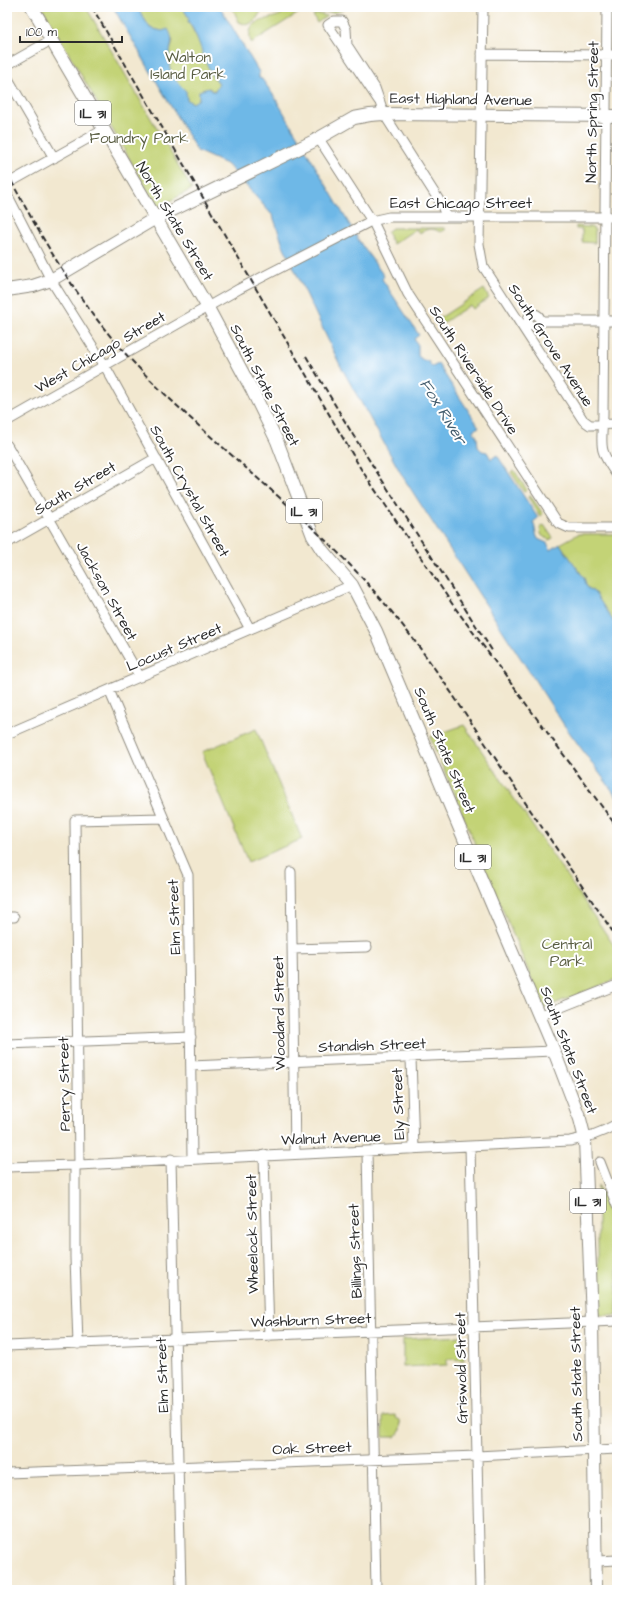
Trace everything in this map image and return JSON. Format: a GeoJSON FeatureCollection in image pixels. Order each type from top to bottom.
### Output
{"type":"FeatureCollection","features":[{"type":"Feature","properties":{"kind":"main road","name":"North State Street"},"geometry":{"type":"LineString","coordinates":[[32,7],[154,219],[207,306]]}},
{"type":"Feature","properties":{"kind":"main road","name":"East Highland Avenue"},"geometry":{"type":"LineString","coordinates":[[7,290],[33,286],[51,280],[154,219],[315,141],[354,118],[384,114],[612,116]]}},
{"type":"Feature","properties":{"kind":"main road","name":"South State Street"},"geometry":{"type":"LineString","coordinates":[[207,306],[265,414],[313,536],[322,550],[352,585],[376,631],[554,1051],[580,1120],[585,1139],[592,1321],[597,1561],[596,1590]]}},
{"type":"Feature","properties":{"kind":"street"},"geometry":{"type":"LineString","coordinates":[[480,217],[483,7]]}},
{"type":"Feature","properties":{"kind":"street","name":"North Spring Street"},"geometry":{"type":"LineString","coordinates":[[603,425],[605,217],[612,116],[607,55],[607,7]]}},
{"type":"Feature","properties":{"kind":"street"},"geometry":{"type":"LineString","coordinates":[[379,101],[328,25],[334,21],[342,21],[345,24],[347,45],[373,84],[384,114],[440,202],[447,217]]}},
{"type":"Feature","properties":{"kind":"street"},"geometry":{"type":"LineString","coordinates":[[7,65],[51,40]]}},
{"type":"Feature","properties":{"kind":"street"},"geometry":{"type":"LineString","coordinates":[[482,54],[617,55]]}},
{"type":"Feature","properties":{"kind":"street"},"geometry":{"type":"LineString","coordinates":[[7,77],[54,158]]}},
{"type":"Feature","properties":{"kind":"street"},"geometry":{"type":"LineString","coordinates":[[7,184],[103,130]]}},
{"type":"Feature","properties":{"kind":"street","name":"South Riverside Drive"},"geometry":{"type":"LineString","coordinates":[[315,141],[371,220],[408,294],[558,523],[565,528],[617,528]]}},
{"type":"Feature","properties":{"kind":"street","name":"South Crystal Street"},"geometry":{"type":"LineString","coordinates":[[7,194],[51,280],[105,366],[250,629]]}},
{"type":"Feature","properties":{"kind":"street","name":"East Chicago Street"},"geometry":{"type":"LineString","coordinates":[[207,306],[285,263],[371,220],[389,217],[617,217]]}},
{"type":"Feature","properties":{"kind":"street","name":"South Grove Avenue"},"geometry":{"type":"LineString","coordinates":[[480,217],[480,244],[482,262],[486,271],[524,323],[583,420],[590,425],[617,424]]}},
{"type":"Feature","properties":{"kind":"street","name":"West Chicago Street"},"geometry":{"type":"LineString","coordinates":[[7,421],[207,306]]}},
{"type":"Feature","properties":{"kind":"street"},"geometry":{"type":"LineString","coordinates":[[524,323],[536,326],[541,321],[617,321]]}},
{"type":"Feature","properties":{"kind":"street"},"geometry":{"type":"LineString","coordinates":[[603,425],[601,436],[603,452],[617,475]]}},
{"type":"Feature","properties":{"kind":"street","name":"Jackson Street"},"geometry":{"type":"LineString","coordinates":[[7,445],[140,677]]}},
{"type":"Feature","properties":{"kind":"street","name":"South Street"},"geometry":{"type":"LineString","coordinates":[[7,543],[156,458]]}},
{"type":"Feature","properties":{"kind":"street","name":"Locust Street"},"geometry":{"type":"LineString","coordinates":[[7,734],[352,585]]}},
{"type":"Feature","properties":{"kind":"street","name":"Elm Street"},"geometry":{"type":"LineString","coordinates":[[109,690],[188,875],[192,1158]]}},
{"type":"Feature","properties":{"kind":"street","name":"Perry Street"},"geometry":{"type":"LineString","coordinates":[[78,1344],[75,1257],[77,1040],[75,820],[163,818]]}},
{"type":"Feature","properties":{"kind":"street","name":"Woodard Street"},"geometry":{"type":"LineString","coordinates":[[291,872],[295,1154]]}},
{"type":"Feature","properties":{"kind":"street"},"geometry":{"type":"LineString","coordinates":[[292,949],[367,947]]}},
{"type":"Feature","properties":{"kind":"street"},"geometry":{"type":"LineString","coordinates":[[539,1016],[617,985]]}},
{"type":"Feature","properties":{"kind":"street"},"geometry":{"type":"LineString","coordinates":[[7,1044],[77,1040],[191,1037]]}},
{"type":"Feature","properties":{"kind":"street","name":"Standish Street"},"geometry":{"type":"LineString","coordinates":[[191,1066],[554,1051]]}},
{"type":"Feature","properties":{"kind":"street","name":"Ely Street"},"geometry":{"type":"LineString","coordinates":[[411,1058],[414,1149]]}},
{"type":"Feature","properties":{"kind":"street","name":"Walnut Avenue"},"geometry":{"type":"LineString","coordinates":[[7,1167],[77,1165],[171,1159],[570,1141],[585,1139],[617,1124]]}},
{"type":"Feature","properties":{"kind":"street","name":"Griswold Street"},"geometry":{"type":"LineString","coordinates":[[470,1146],[480,1590]]}},
{"type":"Feature","properties":{"kind":"street","name":"Billings Street"},"geometry":{"type":"LineString","coordinates":[[367,1151],[375,1460],[376,1590]]}},
{"type":"Feature","properties":{"kind":"street","name":"Wheelock Street"},"geometry":{"type":"LineString","coordinates":[[264,1155],[269,1336]]}},
{"type":"Feature","properties":{"kind":"street","name":"Elm Street"},"geometry":{"type":"LineString","coordinates":[[171,1159],[181,1590]]}},
{"type":"Feature","properties":{"kind":"street"},"geometry":{"type":"LineString","coordinates":[[600,1162],[617,1206]]}},
{"type":"Feature","properties":{"kind":"street","name":"Washburn Street"},"geometry":{"type":"LineString","coordinates":[[7,1346],[617,1321]]}},
{"type":"Feature","properties":{"kind":"street","name":"Oak Street"},"geometry":{"type":"LineString","coordinates":[[7,1472],[375,1460],[617,1449]]}},
{"type":"Feature","properties":{"kind":"street"},"geometry":{"type":"LineString","coordinates":[[597,1561],[617,1560]]}},
{"type":"Feature","properties":{"kind":"green space","name":"Foundry Park"},"geometry":{"type":"Polygon","coordinates":[[[42,7],[86,7],[192,189],[159,207],[157,204],[156,205],[42,7]]]}},
{"type":"Feature","properties":{"kind":"green space","name":"Walton Island Park"},"geometry":{"type":"Polygon","coordinates":[[[137,7],[182,7],[189,18],[188,21],[202,47],[202,53],[210,68],[212,77],[219,83],[217,89],[212,91],[210,88],[199,91],[200,96],[197,101],[193,103],[188,101],[185,96],[186,91],[171,73],[169,56],[173,40],[162,31],[150,28],[137,7]]]}},
{"type":"Feature","properties":{"kind":"green space"},"geometry":{"type":"Polygon","coordinates":[[[232,7],[264,7],[255,21],[247,25],[239,22],[232,7]]]}},
{"type":"Feature","properties":{"kind":"green space"},"geometry":{"type":"Polygon","coordinates":[[[275,7],[286,7],[277,13],[272,13],[271,11],[275,7]]]}},
{"type":"Feature","properties":{"kind":"green space"},"geometry":{"type":"Polygon","coordinates":[[[291,7],[303,7],[305,9],[251,43],[251,29],[254,25],[263,20],[280,15],[291,7]]]}},
{"type":"Feature","properties":{"kind":"green space"},"geometry":{"type":"Polygon","coordinates":[[[307,7],[347,7],[344,10],[327,13],[315,11],[307,7]]]}},
{"type":"Feature","properties":{"kind":"green space"},"geometry":{"type":"Polygon","coordinates":[[[319,14],[327,16],[317,23],[313,15],[319,14]]]}},
{"type":"Feature","properties":{"kind":"green space"},"geometry":{"type":"Polygon","coordinates":[[[614,68],[617,68],[617,99],[614,68]]]}},
{"type":"Feature","properties":{"kind":"green space"},"geometry":{"type":"Polygon","coordinates":[[[576,226],[591,227],[595,230],[595,243],[582,242],[582,229],[576,229],[576,226]]]}},
{"type":"Feature","properties":{"kind":"green space"},"geometry":{"type":"Polygon","coordinates":[[[392,228],[444,228],[445,230],[440,232],[430,229],[419,233],[416,229],[393,244],[387,232],[392,228]]]}},
{"type":"Feature","properties":{"kind":"green space"},"geometry":{"type":"Polygon","coordinates":[[[484,289],[489,298],[473,309],[470,305],[440,325],[437,320],[484,289]]]}},
{"type":"Feature","properties":{"kind":"green space"},"geometry":{"type":"Polygon","coordinates":[[[514,470],[527,490],[524,492],[511,472],[514,470]]]}},
{"type":"Feature","properties":{"kind":"green space"},"geometry":{"type":"Polygon","coordinates":[[[530,495],[543,514],[540,516],[528,497],[530,495]]]}},
{"type":"Feature","properties":{"kind":"green space"},"geometry":{"type":"Polygon","coordinates":[[[544,525],[553,538],[549,540],[541,534],[540,528],[544,525]]]}},
{"type":"Feature","properties":{"kind":"green space"},"geometry":{"type":"Polygon","coordinates":[[[578,534],[617,534],[617,627],[595,593],[587,587],[584,578],[560,544],[578,534]]]}},
{"type":"Feature","properties":{"kind":"green space","name":"Central Park"},"geometry":{"type":"Polygon","coordinates":[[[464,725],[617,950],[617,975],[614,980],[544,1008],[430,737],[464,725]]]}},
{"type":"Feature","properties":{"kind":"green space"},"geometry":{"type":"Polygon","coordinates":[[[256,729],[302,839],[248,862],[202,752],[256,729]]]}},
{"type":"Feature","properties":{"kind":"green space"},"geometry":{"type":"Polygon","coordinates":[[[598,1185],[617,1221],[617,1316],[598,1315],[598,1185]]]}},
{"type":"Feature","properties":{"kind":"green space"},"geometry":{"type":"Polygon","coordinates":[[[463,1336],[464,1360],[447,1359],[447,1365],[403,1367],[403,1339],[463,1336]]]}},
{"type":"Feature","properties":{"kind":"green space"},"geometry":{"type":"Polygon","coordinates":[[[395,1415],[396,1418],[400,1420],[399,1433],[396,1437],[383,1437],[383,1416],[395,1415]]]}},
{"type":"Feature","properties":{"kind":"water","name":"Fox River"},"geometry":{"type":"Polygon","coordinates":[[[113,7],[137,7],[150,28],[162,31],[168,29],[172,40],[169,59],[170,68],[177,81],[186,91],[187,100],[193,103],[199,99],[199,91],[208,88],[215,91],[219,83],[209,70],[193,29],[188,21],[189,18],[182,7],[220,7],[259,72],[259,78],[262,79],[274,96],[361,244],[384,276],[382,279],[419,335],[414,339],[418,345],[418,356],[423,360],[428,361],[432,367],[438,364],[479,427],[473,430],[477,437],[478,447],[482,451],[487,452],[491,459],[497,455],[538,518],[533,522],[538,539],[547,543],[551,550],[560,544],[584,578],[587,587],[595,593],[617,627],[617,797],[564,725],[403,477],[340,365],[283,245],[273,216],[228,165],[197,151],[113,7]]]}},
{"type":"Feature","properties":{"kind":"railway"},"geometry":{"type":"LineString","coordinates":[[92,7],[361,469],[453,605],[617,827]]}},
{"type":"Feature","properties":{"kind":"railway"},"geometry":{"type":"LineString","coordinates":[[7,173],[49,249],[65,274],[81,298],[116,343],[165,394],[316,531],[389,608],[446,686],[617,938]]}},
{"type":"Feature","properties":{"kind":"railway"},"geometry":{"type":"LineString","coordinates":[[306,356],[353,435],[493,652]]}}]}
